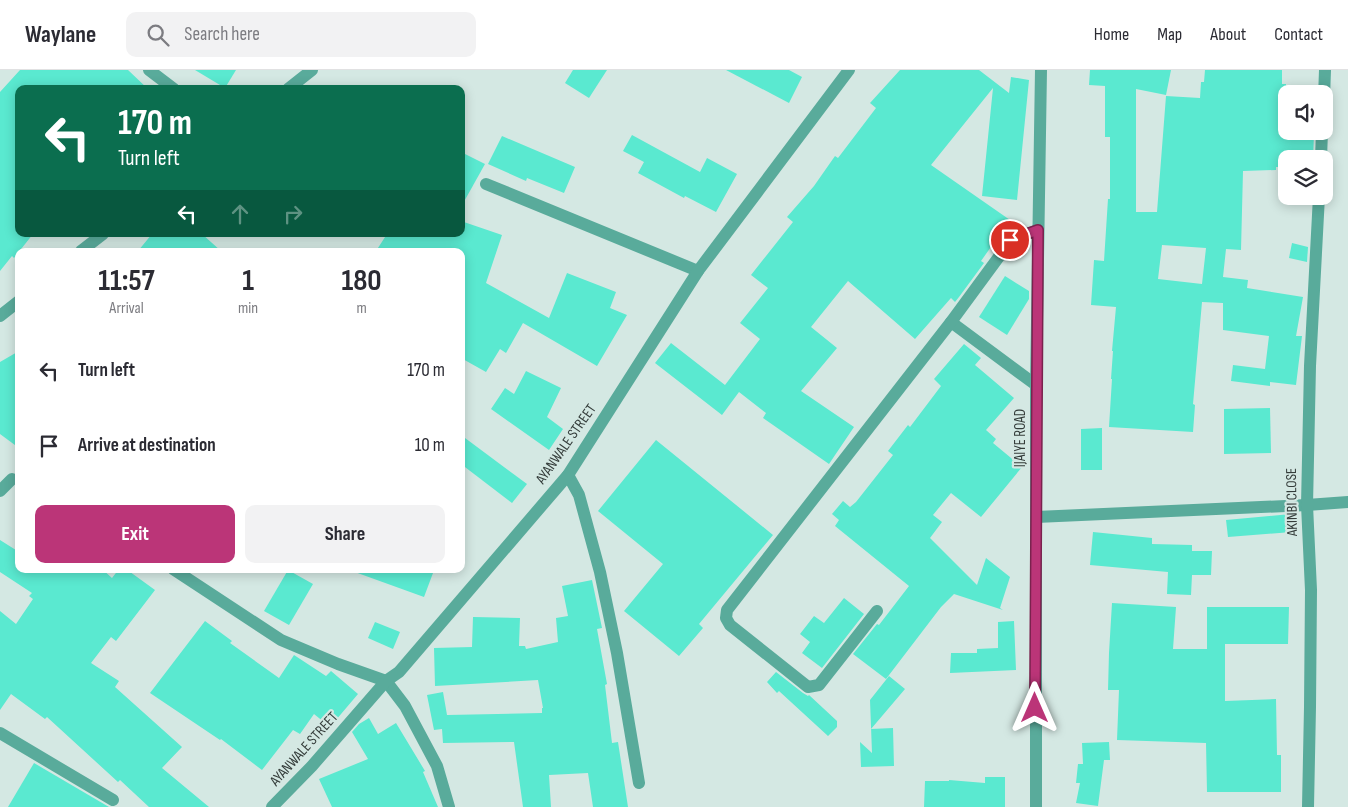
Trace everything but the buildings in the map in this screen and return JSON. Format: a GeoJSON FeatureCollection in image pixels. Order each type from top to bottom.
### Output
{"type":"FeatureCollection","features":[{"type":"Feature","properties":{"kind":"street"},"geometry":{"type":"LineString","coordinates":[[149,70],[169,85]]}},
{"type":"Feature","properties":{"kind":"street"},"geometry":{"type":"LineString","coordinates":[[293,85],[312,70]]}},
{"type":"Feature","properties":{"kind":"street","name":"AYANWALE STREET"},"geometry":{"type":"LineString","coordinates":[[272,807],[312,766],[386,681],[399,672],[568,475],[698,271],[849,70]]}},
{"type":"Feature","properties":{"kind":"street","name":"IJAIYE ROAD"},"geometry":{"type":"LineString","coordinates":[[1036,807],[1036,385],[1041,70]]}},
{"type":"Feature","properties":{"kind":"street"},"geometry":{"type":"LineString","coordinates":[[1324,85],[1325,70]]}},
{"type":"Feature","properties":{"kind":"street"},"geometry":{"type":"LineString","coordinates":[[486,184],[698,271]]}},
{"type":"Feature","properties":{"kind":"street","name":"AKINBI CLOSE"},"geometry":{"type":"LineString","coordinates":[[1308,807],[1311,590],[1307,505],[1310,366],[1319,205]]}},
{"type":"Feature","properties":{"kind":"street"},"geometry":{"type":"LineString","coordinates":[[877,611],[819,685],[808,687],[730,625],[726,618],[727,610],[951,322],[1001,254],[1003,243],[1038,230]]}},
{"type":"Feature","properties":{"kind":"street"},"geometry":{"type":"LineString","coordinates":[[85,248],[99,237]]}},
{"type":"Feature","properties":{"kind":"street"},"geometry":{"type":"LineString","coordinates":[[0,316],[15,304]]}},
{"type":"Feature","properties":{"kind":"street"},"geometry":{"type":"LineString","coordinates":[[951,322],[1036,385]]}},
{"type":"Feature","properties":{"kind":"street"},"geometry":{"type":"LineString","coordinates":[[568,475],[579,495],[600,572],[617,653],[639,783]]}},
{"type":"Feature","properties":{"kind":"street"},"geometry":{"type":"LineString","coordinates":[[0,491],[9,482]]}},
{"type":"Feature","properties":{"kind":"street"},"geometry":{"type":"LineString","coordinates":[[1036,517],[1348,502]]}},
{"type":"Feature","properties":{"kind":"street"},"geometry":{"type":"LineString","coordinates":[[179,573],[281,640],[338,664],[386,681],[405,706],[437,766],[449,807]]}},
{"type":"Feature","properties":{"kind":"street"},"geometry":{"type":"LineString","coordinates":[[2,738],[114,800]]}},
{"type":"Feature","properties":{"kind":"route"},"geometry":{"type":"LineString","coordinates":[[1010,240],[1038,230],[1035,708]]}}]}
